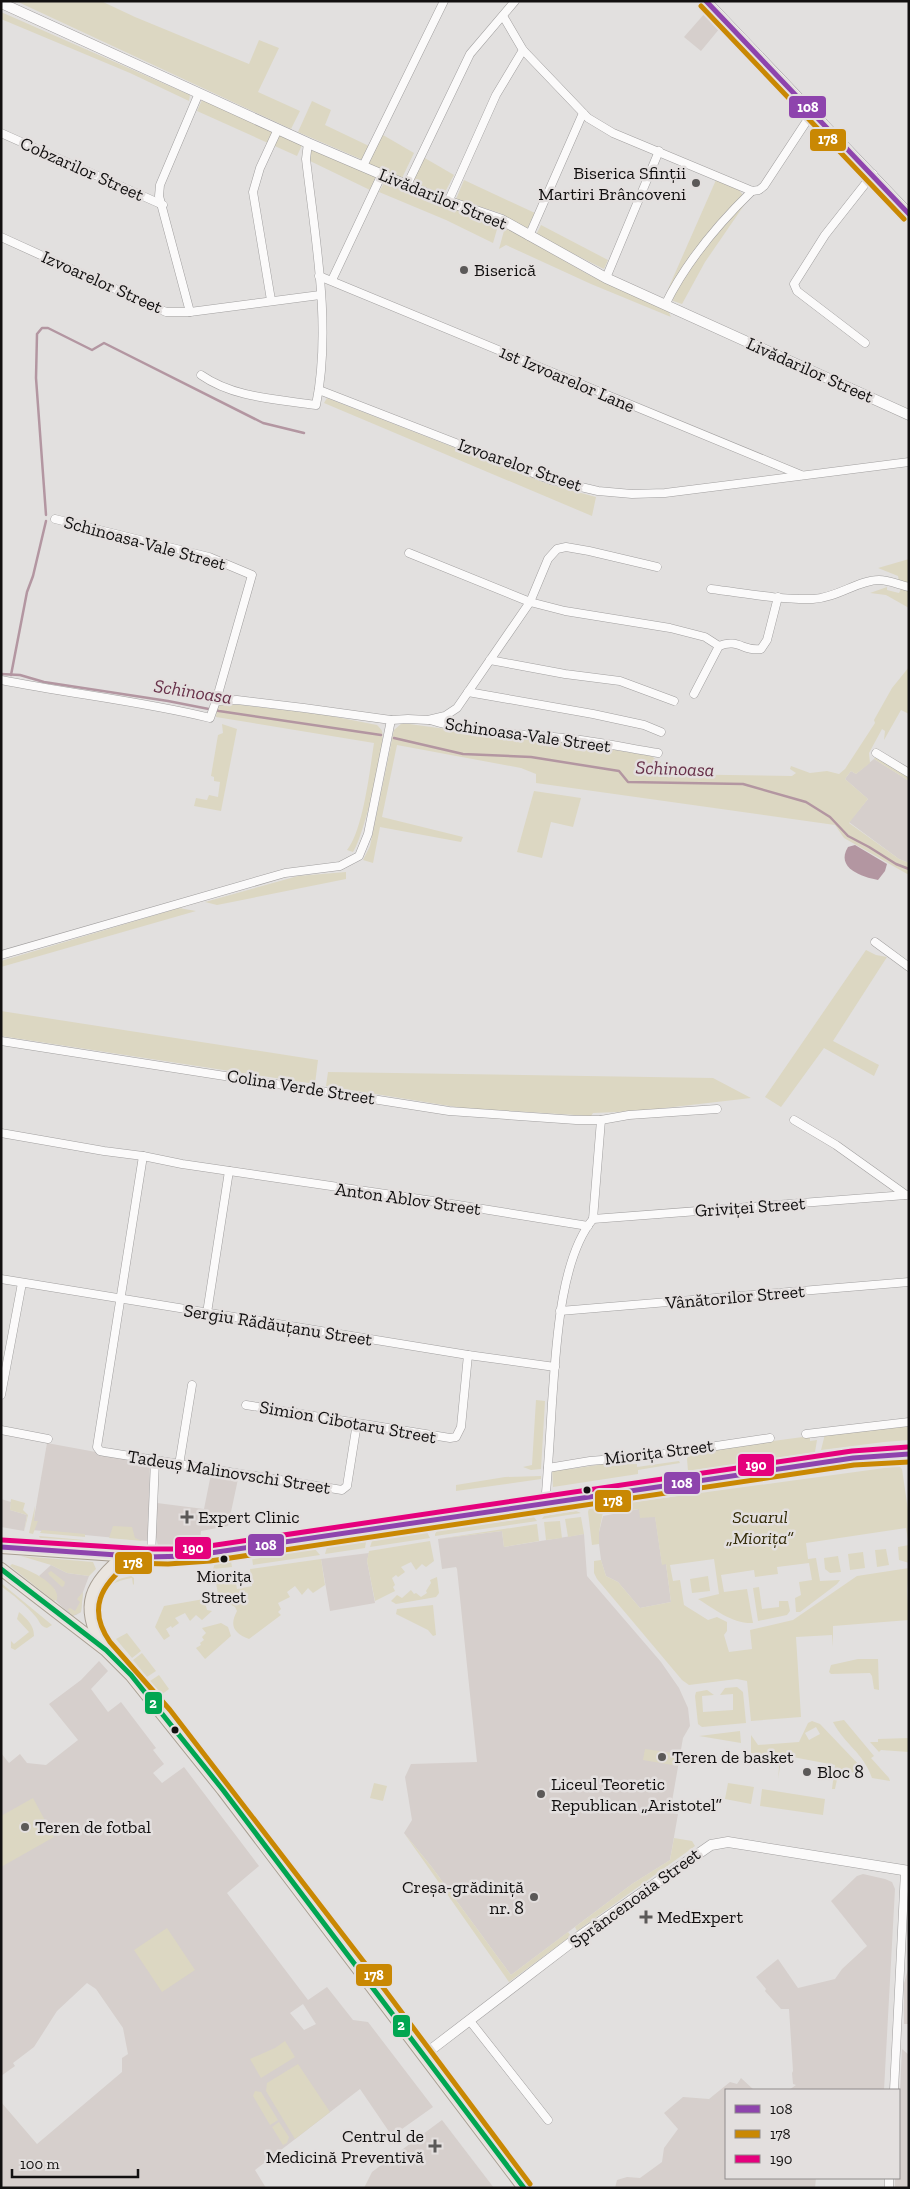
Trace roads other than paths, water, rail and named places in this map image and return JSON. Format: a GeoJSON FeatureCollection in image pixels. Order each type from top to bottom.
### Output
{"type":"FeatureCollection","features":[{"type":"Feature","properties":{"kind":"main road","name":"Miorița Street"},"geometry":{"type":"LineString","coordinates":[[1,1547],[126,1556],[182,1557],[545,1505],[853,1458],[909,1454]]}},
{"type":"Feature","properties":{"kind":"main road"},"geometry":{"type":"LineString","coordinates":[[106,1650],[93,1628],[90,1616],[94,1588],[104,1574],[126,1556]]}},
{"type":"Feature","properties":{"kind":"main road"},"geometry":{"type":"LineString","coordinates":[[1,1569],[106,1650],[131,1675],[195,1754],[524,2188]]}},
{"type":"Feature","properties":{"kind":"street"},"geometry":{"type":"LineString","coordinates":[[363,166],[444,1]]}},
{"type":"Feature","properties":{"kind":"street"},"geometry":{"type":"LineString","coordinates":[[408,185],[470,54],[513,4],[503,1]]}},
{"type":"Feature","properties":{"kind":"street"},"geometry":{"type":"LineString","coordinates":[[706,1],[909,214]]}},
{"type":"Feature","properties":{"kind":"street","name":"Livădarilor Street"},"geometry":{"type":"LineString","coordinates":[[1,3],[308,143],[448,202],[502,220],[606,278],[909,415]]}},
{"type":"Feature","properties":{"kind":"street"},"geometry":{"type":"LineString","coordinates":[[503,16],[523,50],[583,113],[614,133],[752,191],[759,190],[764,186],[812,113]]}},
{"type":"Feature","properties":{"kind":"street"},"geometry":{"type":"LineString","coordinates":[[448,202],[496,96],[523,50]]}},
{"type":"Feature","properties":{"kind":"street"},"geometry":{"type":"LineString","coordinates":[[190,312],[159,196],[160,185],[199,93]]}},
{"type":"Feature","properties":{"kind":"street"},"geometry":{"type":"LineString","coordinates":[[529,236],[583,113]]}},
{"type":"Feature","properties":{"kind":"street"},"geometry":{"type":"LineString","coordinates":[[270,300],[253,192],[260,168],[278,129]]}},
{"type":"Feature","properties":{"kind":"street","name":"Cobzarilor Street"},"geometry":{"type":"LineString","coordinates":[[1,133],[162,205]]}},
{"type":"Feature","properties":{"kind":"street"},"geometry":{"type":"LineString","coordinates":[[201,375],[215,384],[237,392],[316,405],[319,390],[322,323],[319,276],[306,159],[308,143]]}},
{"type":"Feature","properties":{"kind":"street"},"geometry":{"type":"LineString","coordinates":[[606,278],[659,152]]}},
{"type":"Feature","properties":{"kind":"street"},"geometry":{"type":"LineString","coordinates":[[332,280],[382,174]]}},
{"type":"Feature","properties":{"kind":"street"},"geometry":{"type":"LineString","coordinates":[[864,343],[794,288],[796,279],[820,242],[872,174]]}},
{"type":"Feature","properties":{"kind":"street"},"geometry":{"type":"LineString","coordinates":[[665,305],[679,279],[726,216],[752,191]]}},
{"type":"Feature","properties":{"kind":"street","name":"Izvoarelor Street"},"geometry":{"type":"LineString","coordinates":[[1,237],[166,312],[190,312],[270,300],[320,295]]}},
{"type":"Feature","properties":{"kind":"street","name":"1st Izvoarelor Lane"},"geometry":{"type":"LineString","coordinates":[[319,276],[803,476]]}},
{"type":"Feature","properties":{"kind":"street","name":"Izvoarelor Street"},"geometry":{"type":"LineString","coordinates":[[319,390],[551,480],[598,492],[665,493],[909,462]]}},
{"type":"Feature","properties":{"kind":"street","name":"Schinoasa-Vale Street"},"geometry":{"type":"LineString","coordinates":[[1,680],[162,706],[210,718],[215,704],[252,575],[208,557],[54,518]]}},
{"type":"Feature","properties":{"kind":"street","name":"Schinoasa-Vale Street"},"geometry":{"type":"LineString","coordinates":[[428,720],[445,716],[457,708],[530,602],[548,559],[557,549],[566,547],[589,551],[658,568]]}},
{"type":"Feature","properties":{"kind":"street"},"geometry":{"type":"LineString","coordinates":[[409,553],[530,602],[565,611],[670,628],[705,637],[719,646]]}},
{"type":"Feature","properties":{"kind":"street"},"geometry":{"type":"LineString","coordinates":[[711,589],[812,599],[826,598],[879,580],[909,587]]}},
{"type":"Feature","properties":{"kind":"street"},"geometry":{"type":"LineString","coordinates":[[694,694],[719,646],[731,642],[749,649],[761,649],[767,640],[778,597]]}},
{"type":"Feature","properties":{"kind":"street"},"geometry":{"type":"LineString","coordinates":[[490,660],[565,674],[620,681],[674,701]]}},
{"type":"Feature","properties":{"kind":"street","name":"Schinoasa-Vale Street"},"geometry":{"type":"LineString","coordinates":[[468,692],[593,714],[644,725],[661,732]]}},
{"type":"Feature","properties":{"kind":"street","name":"Schinoasa-Vale Street"},"geometry":{"type":"LineString","coordinates":[[215,704],[237,700],[391,720],[408,718],[428,720],[449,726],[503,734],[565,738],[658,754]]}},
{"type":"Feature","properties":{"kind":"street"},"geometry":{"type":"LineString","coordinates":[[1,955],[286,873],[340,866],[353,861],[362,851],[368,834],[391,720]]}},
{"type":"Feature","properties":{"kind":"street"},"geometry":{"type":"LineString","coordinates":[[876,753],[909,773]]}},
{"type":"Feature","properties":{"kind":"street"},"geometry":{"type":"LineString","coordinates":[[875,942],[909,967]]}},
{"type":"Feature","properties":{"kind":"street","name":"Colina Verde Street"},"geometry":{"type":"LineString","coordinates":[[1,1041],[449,1111],[601,1120],[629,1115],[717,1109]]}},
{"type":"Feature","properties":{"kind":"street"},"geometry":{"type":"LineString","coordinates":[[545,1505],[560,1311],[570,1272],[590,1222],[601,1120]]}},
{"type":"Feature","properties":{"kind":"street"},"geometry":{"type":"LineString","coordinates":[[794,1120],[836,1146],[907,1196]]}},
{"type":"Feature","properties":{"kind":"street","name":"Anton Ablov Street"},"geometry":{"type":"LineString","coordinates":[[1,1133],[182,1164],[590,1222]]}},
{"type":"Feature","properties":{"kind":"street"},"geometry":{"type":"LineString","coordinates":[[120,1300],[143,1156]]}},
{"type":"Feature","properties":{"kind":"street"},"geometry":{"type":"LineString","coordinates":[[207,1313],[229,1171]]}},
{"type":"Feature","properties":{"kind":"street","name":"Griviței Street"},"geometry":{"type":"LineString","coordinates":[[590,1222],[907,1196]]}},
{"type":"Feature","properties":{"kind":"street","name":"Sergiu Rădăuțanu Street"},"geometry":{"type":"LineString","coordinates":[[1,1279],[120,1300],[555,1367]]}},
{"type":"Feature","properties":{"kind":"street","name":"Vânătorilor Street"},"geometry":{"type":"LineString","coordinates":[[560,1311],[909,1282]]}},
{"type":"Feature","properties":{"kind":"street"},"geometry":{"type":"LineString","coordinates":[[1,1395],[22,1283]]}},
{"type":"Feature","properties":{"kind":"street","name":"Tadeuș Malinovschi Street"},"geometry":{"type":"LineString","coordinates":[[120,1300],[110,1375],[96,1442],[100,1451],[342,1490],[347,1486],[357,1423]]}},
{"type":"Feature","properties":{"kind":"street","name":"Simion Cibotaru Street"},"geometry":{"type":"LineString","coordinates":[[246,1405],[445,1439],[456,1436],[460,1427],[468,1355]]}},
{"type":"Feature","properties":{"kind":"street"},"geometry":{"type":"LineString","coordinates":[[179,1464],[192,1385]]}},
{"type":"Feature","properties":{"kind":"street"},"geometry":{"type":"LineString","coordinates":[[806,1434],[909,1422]]}},
{"type":"Feature","properties":{"kind":"street"},"geometry":{"type":"LineString","coordinates":[[1,1430],[48,1439]]}},
{"type":"Feature","properties":{"kind":"street","name":"Miorița Street"},"geometry":{"type":"LineString","coordinates":[[548,1468],[770,1438]]}},
{"type":"Feature","properties":{"kind":"street"},"geometry":{"type":"LineString","coordinates":[[151,1557],[155,1460]]}},
{"type":"Feature","properties":{"kind":"street","name":"Sprâncenoaia Street"},"geometry":{"type":"LineString","coordinates":[[424,2055],[577,1938],[711,1844],[728,1842],[907,1871]]}},
{"type":"Feature","properties":{"kind":"street"},"geometry":{"type":"LineString","coordinates":[[894,2089],[907,1871]]}},
{"type":"Feature","properties":{"kind":"street"},"geometry":{"type":"LineString","coordinates":[[470,2021],[548,2120]]}},
{"type":"Feature","properties":{"kind":"waterway"},"geometry":{"type":"LineString","coordinates":[[46,515],[36,378],[37,334],[42,328],[48,328],[92,350],[104,343],[263,423],[304,433]]}},
{"type":"Feature","properties":{"kind":"waterway"},"geometry":{"type":"LineString","coordinates":[[11,675],[27,592],[33,576],[46,521]]}},
{"type":"Feature","properties":{"kind":"waterway","name":"Schinoasa"},"geometry":{"type":"LineString","coordinates":[[1,674],[20,675],[44,682],[381,735]]}},
{"type":"Feature","properties":{"kind":"waterway","name":"Schinoasa"},"geometry":{"type":"LineString","coordinates":[[394,738],[463,754],[531,757],[619,771],[628,782],[743,784],[806,802],[830,817],[848,836],[896,864],[909,869]]}},
{"type":"Feature","properties":{"kind":"place","name":"Biserica Sfinții Martiri Brâncoveni"},"geometry":{"type":"Point","coordinates":[696,183]}},
{"type":"Feature","properties":{"kind":"place","name":"Biserică"},"geometry":{"type":"Point","coordinates":[464,270]}},
{"type":"Feature","properties":{"kind":"place","name":"Expert Clinic"},"geometry":{"type":"Point","coordinates":[187,1517]}},
{"type":"Feature","properties":{"kind":"place","name":"Miorița Street"},"geometry":{"type":"Point","coordinates":[224,1559]}},
{"type":"Feature","properties":{"kind":"place","name":"Teren de basket"},"geometry":{"type":"Point","coordinates":[662,1757]}},
{"type":"Feature","properties":{"kind":"place","name":"Bloc 8"},"geometry":{"type":"Point","coordinates":[807,1772]}},
{"type":"Feature","properties":{"kind":"place","name":"Liceul Teoretic Republican „Aristotel”"},"geometry":{"type":"Point","coordinates":[541,1794]}},
{"type":"Feature","properties":{"kind":"place","name":"Teren de fotbal"},"geometry":{"type":"Point","coordinates":[25,1827]}},
{"type":"Feature","properties":{"kind":"place","name":"Creșa-grădiniță nr. 8"},"geometry":{"type":"Point","coordinates":[534,1897]}},
{"type":"Feature","properties":{"kind":"place","name":"MedExpert"},"geometry":{"type":"Point","coordinates":[646,1917]}},
{"type":"Feature","properties":{"kind":"place","name":"Centrul de Medicină Preventivă"},"geometry":{"type":"Point","coordinates":[435,2146]}},
{"type":"Feature","properties":{"kind":"park label","name":"Scuarul „Miorița”"},"geometry":{"type":"Point","coordinates":[760,1527]}}]}
